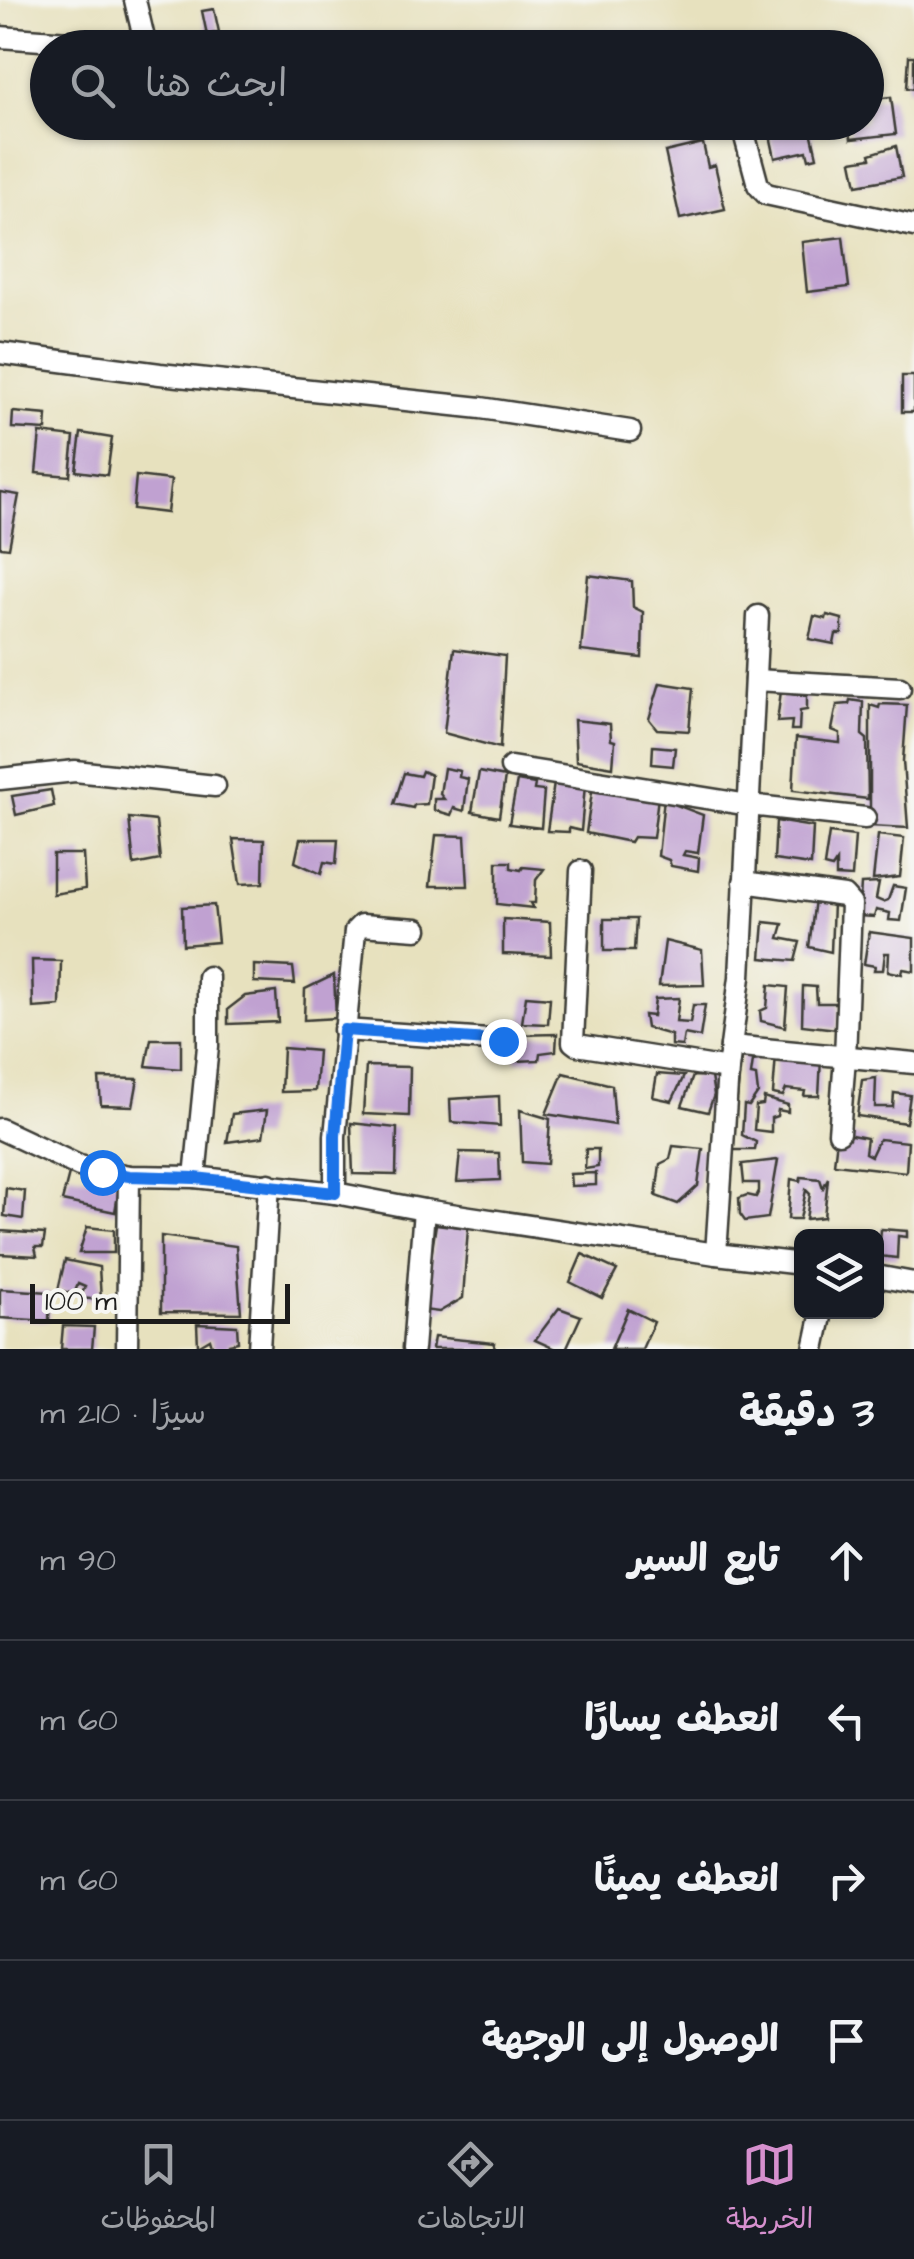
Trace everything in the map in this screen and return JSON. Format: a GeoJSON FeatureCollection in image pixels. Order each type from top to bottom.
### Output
{"type":"FeatureCollection","features":[{"type":"Feature","properties":{"kind":"street"},"geometry":{"type":"LineString","coordinates":[[135,0],[144,30]]}},
{"type":"Feature","properties":{"kind":"street"},"geometry":{"type":"LineString","coordinates":[[0,37],[30,39]]}},
{"type":"Feature","properties":{"kind":"street"},"geometry":{"type":"LineString","coordinates":[[747,140],[758,184],[766,194],[914,226]]}},
{"type":"Feature","properties":{"kind":"street"},"geometry":{"type":"LineString","coordinates":[[0,354],[481,408],[630,431]]}},
{"type":"Feature","properties":{"kind":"street"},"geometry":{"type":"LineString","coordinates":[[716,1254],[728,1068],[740,978],[758,616]]}},
{"type":"Feature","properties":{"kind":"street"},"geometry":{"type":"LineString","coordinates":[[755,680],[900,688]]}},
{"type":"Feature","properties":{"kind":"street"},"geometry":{"type":"LineString","coordinates":[[512,768],[748,805],[866,818]]}},
{"type":"Feature","properties":{"kind":"street"},"geometry":{"type":"LineString","coordinates":[[0,778],[75,771],[216,786]]}},
{"type":"Feature","properties":{"kind":"street"},"geometry":{"type":"LineString","coordinates":[[581,871],[573,1042],[577,1046],[646,1058],[728,1068]]}},
{"type":"Feature","properties":{"kind":"street"},"geometry":{"type":"LineString","coordinates":[[744,882],[844,896],[849,900],[846,1058],[838,1133]]}},
{"type":"Feature","properties":{"kind":"street"},"geometry":{"type":"LineString","coordinates":[[335,1193],[335,1136],[357,927],[417,930]]}},
{"type":"Feature","properties":{"kind":"street"},"geometry":{"type":"LineString","coordinates":[[195,1178],[208,1046],[208,977]]}},
{"type":"Feature","properties":{"kind":"street"},"geometry":{"type":"LineString","coordinates":[[344,1030],[503,1041]]}},
{"type":"Feature","properties":{"kind":"street"},"geometry":{"type":"LineString","coordinates":[[731,1046],[914,1062]]}},
{"type":"Feature","properties":{"kind":"street"},"geometry":{"type":"LineString","coordinates":[[0,1129],[79,1166],[129,1176],[269,1184],[794,1263]]}},
{"type":"Feature","properties":{"kind":"street"},"geometry":{"type":"LineString","coordinates":[[128,1349],[129,1176]]}},
{"type":"Feature","properties":{"kind":"street"},"geometry":{"type":"LineString","coordinates":[[259,1349],[269,1184]]}},
{"type":"Feature","properties":{"kind":"street"},"geometry":{"type":"LineString","coordinates":[[412,1349],[424,1210]]}},
{"type":"Feature","properties":{"kind":"street"},"geometry":{"type":"LineString","coordinates":[[884,1278],[914,1284]]}},
{"type":"Feature","properties":{"kind":"street"},"geometry":{"type":"LineString","coordinates":[[814,1349],[820,1319]]}},
{"type":"Feature","properties":{"kind":"building"},"geometry":{"type":"Polygon","coordinates":[[[214,9],[219,30],[206,30],[202,11],[214,9]]]}},
{"type":"Feature","properties":{"kind":"building"},"geometry":{"type":"Polygon","coordinates":[[[909,56],[914,56],[914,89],[907,88],[909,56]]]}},
{"type":"Feature","properties":{"kind":"building"},"geometry":{"type":"Polygon","coordinates":[[[891,97],[896,134],[884,135],[884,98],[891,97]]]}},
{"type":"Feature","properties":{"kind":"building"},"geometry":{"type":"Polygon","coordinates":[[[771,140],[813,140],[817,157],[809,159],[807,151],[775,158],[771,140]]]}},
{"type":"Feature","properties":{"kind":"building"},"geometry":{"type":"Polygon","coordinates":[[[703,143],[708,167],[715,165],[725,209],[680,219],[665,152],[703,143]]]}},
{"type":"Feature","properties":{"kind":"building"},"geometry":{"type":"Polygon","coordinates":[[[896,146],[902,177],[857,185],[852,161],[871,158],[870,154],[896,146]]]}},
{"type":"Feature","properties":{"kind":"building"},"geometry":{"type":"Polygon","coordinates":[[[843,237],[849,287],[807,292],[802,242],[843,237]]]}},
{"type":"Feature","properties":{"kind":"building"},"geometry":{"type":"Polygon","coordinates":[[[902,376],[914,376],[914,412],[902,412],[902,376]]]}},
{"type":"Feature","properties":{"kind":"building"},"geometry":{"type":"Polygon","coordinates":[[[13,412],[47,415],[46,430],[12,428],[13,412]]]}},
{"type":"Feature","properties":{"kind":"building"},"geometry":{"type":"Polygon","coordinates":[[[40,433],[74,437],[70,476],[36,473],[40,433]]]}},
{"type":"Feature","properties":{"kind":"building"},"geometry":{"type":"Polygon","coordinates":[[[81,433],[112,438],[107,475],[76,471],[81,433]]]}},
{"type":"Feature","properties":{"kind":"building"},"geometry":{"type":"Polygon","coordinates":[[[136,476],[171,480],[167,513],[133,509],[136,476]]]}},
{"type":"Feature","properties":{"kind":"building"},"geometry":{"type":"Polygon","coordinates":[[[0,492],[19,495],[9,548],[0,547],[0,492]]]}},
{"type":"Feature","properties":{"kind":"building"},"geometry":{"type":"Polygon","coordinates":[[[588,575],[632,581],[633,607],[643,612],[642,658],[581,651],[588,575]]]}},
{"type":"Feature","properties":{"kind":"building"},"geometry":{"type":"Polygon","coordinates":[[[827,615],[842,619],[842,634],[836,634],[834,644],[809,639],[814,616],[826,619],[827,615]]]}},
{"type":"Feature","properties":{"kind":"building"},"geometry":{"type":"Polygon","coordinates":[[[454,649],[505,656],[500,748],[444,733],[454,649]]]}},
{"type":"Feature","properties":{"kind":"building"},"geometry":{"type":"Polygon","coordinates":[[[660,683],[693,688],[689,731],[657,729],[649,719],[660,683]]]}},
{"type":"Feature","properties":{"kind":"building"},"geometry":{"type":"Polygon","coordinates":[[[781,691],[807,696],[807,710],[800,711],[799,730],[791,730],[792,721],[777,722],[781,691]]]}},
{"type":"Feature","properties":{"kind":"building"},"geometry":{"type":"Polygon","coordinates":[[[850,700],[863,702],[868,799],[793,790],[796,738],[840,743],[840,733],[832,730],[837,705],[849,704],[850,700]]]}},
{"type":"Feature","properties":{"kind":"building"},"geometry":{"type":"Polygon","coordinates":[[[880,704],[907,705],[903,761],[908,828],[870,826],[870,705],[879,708],[880,704]]]}},
{"type":"Feature","properties":{"kind":"building"},"geometry":{"type":"Polygon","coordinates":[[[574,720],[610,724],[611,740],[615,741],[613,767],[576,761],[574,720]]]}},
{"type":"Feature","properties":{"kind":"building"},"geometry":{"type":"Polygon","coordinates":[[[653,746],[675,748],[673,766],[652,764],[653,746]]]}},
{"type":"Feature","properties":{"kind":"building"},"geometry":{"type":"Polygon","coordinates":[[[444,768],[460,771],[459,777],[468,779],[464,811],[454,808],[451,815],[434,810],[434,799],[444,799],[440,794],[444,768]]]}},
{"type":"Feature","properties":{"kind":"building"},"geometry":{"type":"Polygon","coordinates":[[[422,771],[431,775],[427,804],[413,808],[394,804],[404,773],[420,776],[422,771]]]}},
{"type":"Feature","properties":{"kind":"building"},"geometry":{"type":"Polygon","coordinates":[[[479,772],[505,777],[499,817],[472,812],[479,772]]]}},
{"type":"Feature","properties":{"kind":"building"},"geometry":{"type":"Polygon","coordinates":[[[517,781],[535,784],[534,790],[544,791],[541,828],[509,824],[517,781]]]}},
{"type":"Feature","properties":{"kind":"building"},"geometry":{"type":"Polygon","coordinates":[[[554,783],[585,785],[581,831],[547,831],[554,783]]]}},
{"type":"Feature","properties":{"kind":"building"},"geometry":{"type":"Polygon","coordinates":[[[593,785],[658,797],[653,838],[633,837],[630,842],[586,833],[593,785]]]}},
{"type":"Feature","properties":{"kind":"building"},"geometry":{"type":"Polygon","coordinates":[[[51,790],[54,806],[16,815],[12,796],[51,790]]]}},
{"type":"Feature","properties":{"kind":"building"},"geometry":{"type":"Polygon","coordinates":[[[664,798],[703,815],[698,853],[685,851],[683,855],[699,858],[698,871],[671,866],[669,860],[658,856],[664,798]]]}},
{"type":"Feature","properties":{"kind":"building"},"geometry":{"type":"Polygon","coordinates":[[[129,818],[156,821],[160,860],[134,865],[129,818]]]}},
{"type":"Feature","properties":{"kind":"building"},"geometry":{"type":"Polygon","coordinates":[[[776,821],[813,827],[811,865],[774,860],[776,821]]]}},
{"type":"Feature","properties":{"kind":"building"},"geometry":{"type":"Polygon","coordinates":[[[829,833],[855,836],[852,877],[836,876],[836,862],[832,868],[824,866],[829,833]]]}},
{"type":"Feature","properties":{"kind":"building"},"geometry":{"type":"Polygon","coordinates":[[[436,835],[465,836],[468,886],[430,886],[436,835]]]}},
{"type":"Feature","properties":{"kind":"building"},"geometry":{"type":"Polygon","coordinates":[[[878,835],[904,838],[900,877],[873,880],[878,835]]]}},
{"type":"Feature","properties":{"kind":"building"},"geometry":{"type":"Polygon","coordinates":[[[233,839],[264,840],[263,883],[240,884],[233,839]]]}},
{"type":"Feature","properties":{"kind":"building"},"geometry":{"type":"Polygon","coordinates":[[[300,839],[338,839],[336,864],[324,862],[321,874],[295,862],[300,839]]]}},
{"type":"Feature","properties":{"kind":"building"},"geometry":{"type":"Polygon","coordinates":[[[53,854],[83,854],[85,889],[53,894],[53,854]]]}},
{"type":"Feature","properties":{"kind":"building"},"geometry":{"type":"Polygon","coordinates":[[[497,862],[511,862],[511,868],[521,870],[544,869],[536,880],[535,903],[530,903],[533,908],[497,904],[497,862]]]}},
{"type":"Feature","properties":{"kind":"building"},"geometry":{"type":"Polygon","coordinates":[[[879,883],[876,899],[883,902],[888,900],[893,886],[906,888],[901,921],[889,920],[890,913],[876,910],[874,917],[859,916],[861,884],[879,883]]]}},
{"type":"Feature","properties":{"kind":"building"},"geometry":{"type":"Polygon","coordinates":[[[815,899],[833,903],[831,952],[809,947],[815,899]]]}},
{"type":"Feature","properties":{"kind":"building"},"geometry":{"type":"Polygon","coordinates":[[[214,905],[218,942],[183,945],[182,907],[214,905]]]}},
{"type":"Feature","properties":{"kind":"building"},"geometry":{"type":"Polygon","coordinates":[[[503,919],[550,922],[551,956],[503,954],[503,919]]]}},
{"type":"Feature","properties":{"kind":"building"},"geometry":{"type":"Polygon","coordinates":[[[604,919],[636,919],[634,951],[604,951],[604,919]]]}},
{"type":"Feature","properties":{"kind":"building"},"geometry":{"type":"Polygon","coordinates":[[[764,922],[783,924],[779,938],[800,942],[795,961],[761,958],[764,922]]]}},
{"type":"Feature","properties":{"kind":"building"},"geometry":{"type":"Polygon","coordinates":[[[869,932],[914,938],[914,971],[888,971],[889,953],[885,953],[883,970],[864,964],[869,932]]]}},
{"type":"Feature","properties":{"kind":"building"},"geometry":{"type":"Polygon","coordinates":[[[665,941],[702,950],[704,985],[659,986],[665,941]]]}},
{"type":"Feature","properties":{"kind":"building"},"geometry":{"type":"Polygon","coordinates":[[[32,960],[61,961],[60,1006],[33,1008],[32,960]]]}},
{"type":"Feature","properties":{"kind":"building"},"geometry":{"type":"Polygon","coordinates":[[[254,965],[293,967],[295,984],[254,982],[254,965]]]}},
{"type":"Feature","properties":{"kind":"building"},"geometry":{"type":"Polygon","coordinates":[[[334,975],[336,1018],[304,1020],[305,989],[334,975]]]}},
{"type":"Feature","properties":{"kind":"building"},"geometry":{"type":"Polygon","coordinates":[[[769,985],[788,987],[785,1027],[761,1021],[760,1011],[767,1008],[769,985]]]}},
{"type":"Feature","properties":{"kind":"building"},"geometry":{"type":"Polygon","coordinates":[[[803,986],[816,987],[817,1003],[839,1003],[837,1029],[802,1025],[803,986]]]}},
{"type":"Feature","properties":{"kind":"building"},"geometry":{"type":"Polygon","coordinates":[[[276,992],[278,1022],[228,1024],[228,1009],[245,996],[276,992]]]}},
{"type":"Feature","properties":{"kind":"building"},"geometry":{"type":"Polygon","coordinates":[[[526,996],[550,998],[548,1024],[522,1023],[526,996]]]}},
{"type":"Feature","properties":{"kind":"building"},"geometry":{"type":"Polygon","coordinates":[[[679,998],[676,1022],[690,1023],[693,1005],[705,1005],[700,1037],[684,1034],[682,1046],[671,1045],[671,1035],[646,1028],[644,1015],[653,1016],[655,999],[679,998]]]}},
{"type":"Feature","properties":{"kind":"building"},"geometry":{"type":"Polygon","coordinates":[[[557,1034],[556,1051],[540,1053],[539,1060],[516,1061],[515,1035],[557,1034]]]}},
{"type":"Feature","properties":{"kind":"building"},"geometry":{"type":"Polygon","coordinates":[[[151,1039],[181,1039],[181,1069],[146,1066],[151,1039]]]}},
{"type":"Feature","properties":{"kind":"building"},"geometry":{"type":"Polygon","coordinates":[[[283,1048],[318,1051],[315,1091],[281,1092],[283,1048]]]}},
{"type":"Feature","properties":{"kind":"building"},"geometry":{"type":"Polygon","coordinates":[[[742,1053],[759,1054],[760,1060],[753,1061],[751,1075],[756,1076],[758,1093],[749,1106],[744,1105],[742,1135],[756,1142],[755,1150],[731,1150],[742,1053]]]}},
{"type":"Feature","properties":{"kind":"building"},"geometry":{"type":"Polygon","coordinates":[[[776,1055],[821,1059],[819,1096],[804,1096],[805,1091],[786,1089],[783,1096],[773,1094],[776,1055]]]}},
{"type":"Feature","properties":{"kind":"building"},"geometry":{"type":"Polygon","coordinates":[[[366,1066],[410,1067],[409,1116],[363,1114],[366,1066]]]}},
{"type":"Feature","properties":{"kind":"building"},"geometry":{"type":"Polygon","coordinates":[[[563,1073],[612,1085],[615,1125],[546,1114],[563,1073]]]}},
{"type":"Feature","properties":{"kind":"building"},"geometry":{"type":"Polygon","coordinates":[[[657,1074],[684,1076],[672,1101],[653,1097],[657,1074]]]}},
{"type":"Feature","properties":{"kind":"building"},"geometry":{"type":"Polygon","coordinates":[[[693,1076],[711,1077],[714,1095],[708,1112],[682,1106],[693,1076]]]}},
{"type":"Feature","properties":{"kind":"building"},"geometry":{"type":"Polygon","coordinates":[[[99,1078],[138,1079],[133,1106],[101,1105],[99,1078]]]}},
{"type":"Feature","properties":{"kind":"building"},"geometry":{"type":"Polygon","coordinates":[[[876,1078],[875,1107],[893,1107],[894,1093],[910,1095],[906,1123],[857,1116],[862,1080],[876,1078]]]}},
{"type":"Feature","properties":{"kind":"building"},"geometry":{"type":"Polygon","coordinates":[[[499,1096],[500,1126],[451,1122],[450,1099],[499,1096]]]}},
{"type":"Feature","properties":{"kind":"building"},"geometry":{"type":"Polygon","coordinates":[[[764,1098],[788,1105],[788,1112],[778,1110],[777,1116],[771,1118],[771,1132],[754,1130],[756,1106],[763,1105],[764,1098]]]}},
{"type":"Feature","properties":{"kind":"building"},"geometry":{"type":"Polygon","coordinates":[[[267,1110],[263,1137],[227,1142],[232,1114],[267,1110]]]}},
{"type":"Feature","properties":{"kind":"building"},"geometry":{"type":"Polygon","coordinates":[[[520,1110],[550,1119],[547,1164],[522,1162],[520,1110]]]}},
{"type":"Feature","properties":{"kind":"building"},"geometry":{"type":"Polygon","coordinates":[[[351,1123],[397,1128],[396,1175],[353,1174],[351,1123]]]}},
{"type":"Feature","properties":{"kind":"building"},"geometry":{"type":"Polygon","coordinates":[[[846,1134],[867,1138],[865,1153],[871,1156],[879,1139],[908,1142],[906,1172],[834,1164],[837,1138],[846,1134]]]}},
{"type":"Feature","properties":{"kind":"building"},"geometry":{"type":"Polygon","coordinates":[[[673,1146],[703,1149],[698,1186],[678,1204],[656,1196],[660,1164],[670,1159],[673,1146]]]}},
{"type":"Feature","properties":{"kind":"building"},"geometry":{"type":"Polygon","coordinates":[[[586,1149],[598,1149],[598,1167],[585,1169],[586,1149]]]}},
{"type":"Feature","properties":{"kind":"building"},"geometry":{"type":"Polygon","coordinates":[[[460,1152],[499,1153],[500,1180],[457,1182],[460,1152]]]}},
{"type":"Feature","properties":{"kind":"building"},"geometry":{"type":"Polygon","coordinates":[[[778,1160],[768,1218],[745,1221],[740,1214],[739,1198],[756,1197],[759,1183],[744,1183],[742,1164],[778,1160]]]}},
{"type":"Feature","properties":{"kind":"building"},"geometry":{"type":"Polygon","coordinates":[[[596,1173],[596,1185],[571,1186],[570,1174],[596,1173]]]}},
{"type":"Feature","properties":{"kind":"building"},"geometry":{"type":"Polygon","coordinates":[[[69,1174],[120,1182],[115,1212],[62,1201],[69,1174]]]}},
{"type":"Feature","properties":{"kind":"building"},"geometry":{"type":"Polygon","coordinates":[[[801,1177],[820,1179],[823,1188],[828,1178],[824,1217],[806,1219],[810,1194],[806,1190],[800,1219],[788,1219],[791,1179],[800,1181],[801,1177]]]}},
{"type":"Feature","properties":{"kind":"building"},"geometry":{"type":"Polygon","coordinates":[[[6,1188],[25,1191],[23,1219],[4,1216],[6,1188]]]}},
{"type":"Feature","properties":{"kind":"building"},"geometry":{"type":"Polygon","coordinates":[[[436,1224],[468,1228],[463,1298],[439,1312],[423,1310],[436,1224]]]}},
{"type":"Feature","properties":{"kind":"building"},"geometry":{"type":"Polygon","coordinates":[[[87,1227],[114,1230],[114,1253],[79,1253],[87,1227]]]}},
{"type":"Feature","properties":{"kind":"building"},"geometry":{"type":"Polygon","coordinates":[[[884,1229],[907,1231],[907,1237],[898,1236],[897,1258],[884,1257],[884,1229]]]}},
{"type":"Feature","properties":{"kind":"building"},"geometry":{"type":"Polygon","coordinates":[[[0,1231],[45,1234],[43,1247],[35,1247],[37,1256],[0,1254],[0,1231]]]}},
{"type":"Feature","properties":{"kind":"building"},"geometry":{"type":"Polygon","coordinates":[[[161,1236],[236,1246],[241,1313],[161,1312],[161,1236]]]}},
{"type":"Feature","properties":{"kind":"building"},"geometry":{"type":"Polygon","coordinates":[[[582,1254],[617,1270],[602,1298],[570,1282],[582,1254]]]}},
{"type":"Feature","properties":{"kind":"building"},"geometry":{"type":"Polygon","coordinates":[[[65,1260],[99,1267],[101,1300],[80,1298],[85,1287],[78,1284],[74,1294],[58,1290],[65,1260]]]}},
{"type":"Feature","properties":{"kind":"building"},"geometry":{"type":"Polygon","coordinates":[[[0,1289],[50,1292],[49,1321],[0,1318],[0,1289]]]}},
{"type":"Feature","properties":{"kind":"building"},"geometry":{"type":"Polygon","coordinates":[[[559,1308],[581,1316],[566,1349],[555,1349],[535,1340],[559,1308]]]}},
{"type":"Feature","properties":{"kind":"building"},"geometry":{"type":"Polygon","coordinates":[[[628,1309],[654,1322],[642,1349],[611,1349],[628,1309]]]}},
{"type":"Feature","properties":{"kind":"building"},"geometry":{"type":"Polygon","coordinates":[[[197,1324],[237,1326],[238,1342],[229,1344],[229,1349],[213,1349],[210,1339],[198,1346],[197,1324]]]}},
{"type":"Feature","properties":{"kind":"building"},"geometry":{"type":"Polygon","coordinates":[[[63,1326],[94,1327],[92,1349],[61,1349],[63,1326]]]}},
{"type":"Feature","properties":{"kind":"building"},"geometry":{"type":"Polygon","coordinates":[[[434,1337],[495,1343],[494,1349],[432,1349],[434,1337]]]}},
{"type":"Feature","properties":{"kind":"route"},"geometry":{"type":"LineString","coordinates":[[102,1172],[269,1184],[335,1193],[335,1136],[344,1030],[503,1041]]}}]}
